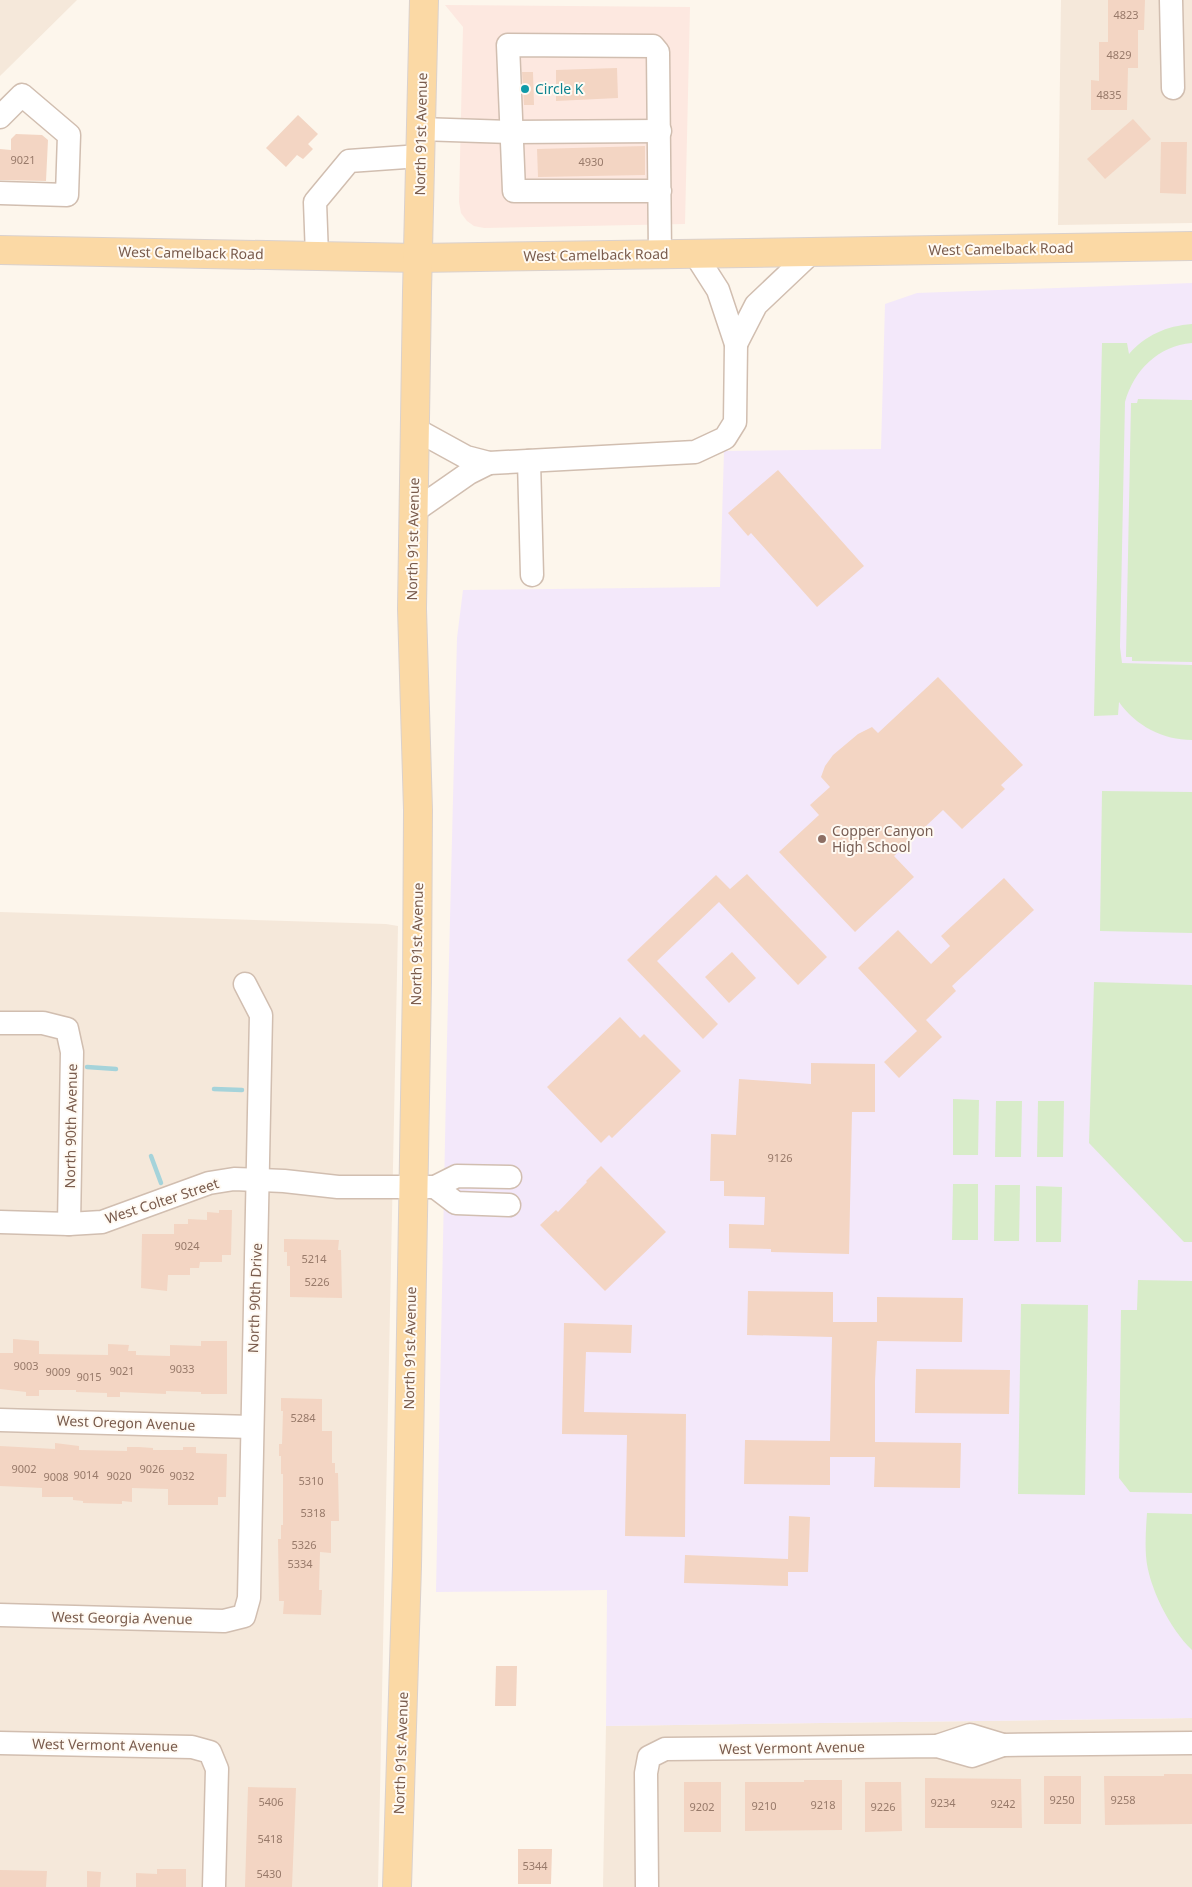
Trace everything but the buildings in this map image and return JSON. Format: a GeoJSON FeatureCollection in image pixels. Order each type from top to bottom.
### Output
{"type":"FeatureCollection","features":[{"type":"Feature","properties":{"kind":"main road","name":"North 91st Avenue"},"geometry":{"type":"LineString","coordinates":[[397,1887],[407,1566],[424,1187],[418,810],[412,609],[414,429],[424,0]]}},
{"type":"Feature","properties":{"kind":"main road","name":"West Camelback Road"},"geometry":{"type":"LineString","coordinates":[[0,250],[418,258],[1192,246]]}},
{"type":"Feature","properties":{"kind":"street"},"geometry":{"type":"LineString","coordinates":[[1171,0],[1173,88]]}},
{"type":"Feature","properties":{"kind":"street"},"geometry":{"type":"LineString","coordinates":[[660,191],[514,191],[508,46],[653,46],[658,52],[660,131],[660,191],[660,255]]}},
{"type":"Feature","properties":{"kind":"street"},"geometry":{"type":"LineString","coordinates":[[0,117],[22,95],[70,135],[67,194],[0,193]]}},
{"type":"Feature","properties":{"kind":"street"},"geometry":{"type":"LineString","coordinates":[[420,129],[511,132],[660,131]]}},
{"type":"Feature","properties":{"kind":"street"},"geometry":{"type":"LineString","coordinates":[[317,256],[315,202],[349,161],[420,156]]}},
{"type":"Feature","properties":{"kind":"street"},"geometry":{"type":"LineString","coordinates":[[736,344],[756,306],[812,252]]}},
{"type":"Feature","properties":{"kind":"street"},"geometry":{"type":"LineString","coordinates":[[413,512],[469,473],[489,464],[695,452],[725,438],[735,422],[736,344],[718,290],[695,254]]}},
{"type":"Feature","properties":{"kind":"street"},"geometry":{"type":"LineString","coordinates":[[414,429],[466,457],[489,464]]}},
{"type":"Feature","properties":{"kind":"street"},"geometry":{"type":"LineString","coordinates":[[529,461],[532,575]]}},
{"type":"Feature","properties":{"kind":"street","name":"North 90th Drive"},"geometry":{"type":"LineString","coordinates":[[244,1616],[249,1598],[261,1015],[245,984]]}},
{"type":"Feature","properties":{"kind":"street","name":"North 90th Avenue"},"geometry":{"type":"LineString","coordinates":[[0,1023],[43,1023],[66,1029],[72,1052],[69,1224]]}},
{"type":"Feature","properties":{"kind":"street"},"geometry":{"type":"LineString","coordinates":[[424,1187],[457,1176],[510,1177]]}},
{"type":"Feature","properties":{"kind":"street","name":"West Colter Street"},"geometry":{"type":"LineString","coordinates":[[0,1222],[69,1224],[102,1222],[209,1183],[234,1179],[338,1187],[424,1187]]}},
{"type":"Feature","properties":{"kind":"street"},"geometry":{"type":"LineString","coordinates":[[424,1187],[456,1203],[509,1205]]}},
{"type":"Feature","properties":{"kind":"street","name":"West Oregon Avenue"},"geometry":{"type":"LineString","coordinates":[[0,1420],[252,1427]]}},
{"type":"Feature","properties":{"kind":"street","name":"West Georgia Avenue"},"geometry":{"type":"LineString","coordinates":[[0,1615],[224,1621],[244,1616]]}},
{"type":"Feature","properties":{"kind":"street","name":"West Vermont Avenue"},"geometry":{"type":"LineString","coordinates":[[647,1887],[646,1773],[649,1757],[665,1749],[937,1746],[970,1735],[1003,1745],[1192,1743]]}},
{"type":"Feature","properties":{"kind":"street","name":"West Vermont Avenue"},"geometry":{"type":"LineString","coordinates":[[0,1743],[192,1747],[210,1752],[217,1769],[214,1887]]}},
{"type":"Feature","properties":{"kind":"shaded area"},"geometry":{"type":"Polygon","coordinates":[[[0,0],[77,0],[0,76],[0,0]]]}},
{"type":"Feature","properties":{"kind":"shaded area"},"geometry":{"type":"Polygon","coordinates":[[[1061,0],[1192,0],[1192,223],[1058,225],[1061,0]]]}},
{"type":"Feature","properties":{"kind":"shaded area"},"geometry":{"type":"Polygon","coordinates":[[[445,5],[690,7],[685,224],[484,228],[474,226],[467,221],[461,213],[459,202],[463,27],[445,5]]]}},
{"type":"Feature","properties":{"kind":"shaded area","name":"Copper Canyon High School"},"geometry":{"type":"Polygon","coordinates":[[[1192,283],[1192,1718],[606,1726],[607,1590],[436,1592],[457,638],[463,590],[720,587],[724,451],[881,449],[885,304],[917,293],[1192,283]]]}},
{"type":"Feature","properties":{"kind":"shaded area"},"geometry":{"type":"Polygon","coordinates":[[[0,912],[386,924],[398,926],[378,1887],[0,1887],[0,912]]]}},
{"type":"Feature","properties":{"kind":"shaded area"},"geometry":{"type":"Polygon","coordinates":[[[1192,1718],[1192,1887],[603,1887],[606,1726],[1192,1718]]]}},
{"type":"Feature","properties":{"kind":"green space"},"geometry":{"type":"Polygon","coordinates":[[[1192,324],[1192,343],[1168,349],[1149,362],[1134,380],[1125,402],[1120,647],[1122,663],[1192,665],[1192,740],[1171,737],[1151,730],[1126,711],[1119,702],[1118,715],[1094,716],[1102,343],[1127,343],[1129,354],[1142,342],[1165,329],[1192,324]]]}},
{"type":"Feature","properties":{"kind":"green space"},"geometry":{"type":"Polygon","coordinates":[[[1138,399],[1192,400],[1192,662],[1132,661],[1132,657],[1126,657],[1131,403],[1137,403],[1138,399]]]}},
{"type":"Feature","properties":{"kind":"green space"},"geometry":{"type":"Polygon","coordinates":[[[1102,791],[1192,792],[1192,933],[1100,931],[1102,791]]]}},
{"type":"Feature","properties":{"kind":"green space"},"geometry":{"type":"Polygon","coordinates":[[[1094,982],[1192,985],[1192,1242],[1184,1242],[1089,1143],[1094,982]]]}},
{"type":"Feature","properties":{"kind":"green space"},"geometry":{"type":"Polygon","coordinates":[[[953,1099],[979,1100],[978,1155],[953,1155],[953,1099]]]}},
{"type":"Feature","properties":{"kind":"green space"},"geometry":{"type":"Polygon","coordinates":[[[996,1101],[1022,1101],[1021,1157],[995,1157],[996,1101]]]}},
{"type":"Feature","properties":{"kind":"green space"},"geometry":{"type":"Polygon","coordinates":[[[1038,1101],[1064,1101],[1063,1157],[1037,1157],[1038,1101]]]}},
{"type":"Feature","properties":{"kind":"green space"},"geometry":{"type":"Polygon","coordinates":[[[953,1184],[978,1184],[978,1240],[952,1240],[953,1184]]]}},
{"type":"Feature","properties":{"kind":"green space"},"geometry":{"type":"Polygon","coordinates":[[[995,1185],[1020,1185],[1019,1241],[994,1241],[995,1185]]]}},
{"type":"Feature","properties":{"kind":"green space"},"geometry":{"type":"Polygon","coordinates":[[[1036,1186],[1062,1187],[1061,1242],[1036,1242],[1036,1186]]]}},
{"type":"Feature","properties":{"kind":"green space"},"geometry":{"type":"Polygon","coordinates":[[[1138,1280],[1192,1281],[1192,1493],[1130,1492],[1119,1478],[1121,1310],[1137,1310],[1138,1280]]]}},
{"type":"Feature","properties":{"kind":"green space"},"geometry":{"type":"Polygon","coordinates":[[[1021,1304],[1088,1305],[1085,1495],[1018,1494],[1021,1304]]]}},
{"type":"Feature","properties":{"kind":"green space"},"geometry":{"type":"Polygon","coordinates":[[[1147,1513],[1192,1514],[1192,1650],[1168,1619],[1151,1580],[1146,1556],[1147,1513]]]}},
{"type":"Feature","properties":{"kind":"waterway"},"geometry":{"type":"LineString","coordinates":[[87,1067],[116,1069]]}},
{"type":"Feature","properties":{"kind":"waterway"},"geometry":{"type":"LineString","coordinates":[[214,1089],[242,1090]]}},
{"type":"Feature","properties":{"kind":"waterway"},"geometry":{"type":"LineString","coordinates":[[151,1156],[161,1183]]}},
{"type":"Feature","properties":{"kind":"place","name":"Circle K"},"geometry":{"type":"Point","coordinates":[525,89]}},
{"type":"Feature","properties":{"kind":"place","name":"Copper Canyon High School"},"geometry":{"type":"Point","coordinates":[822,839]}}]}
